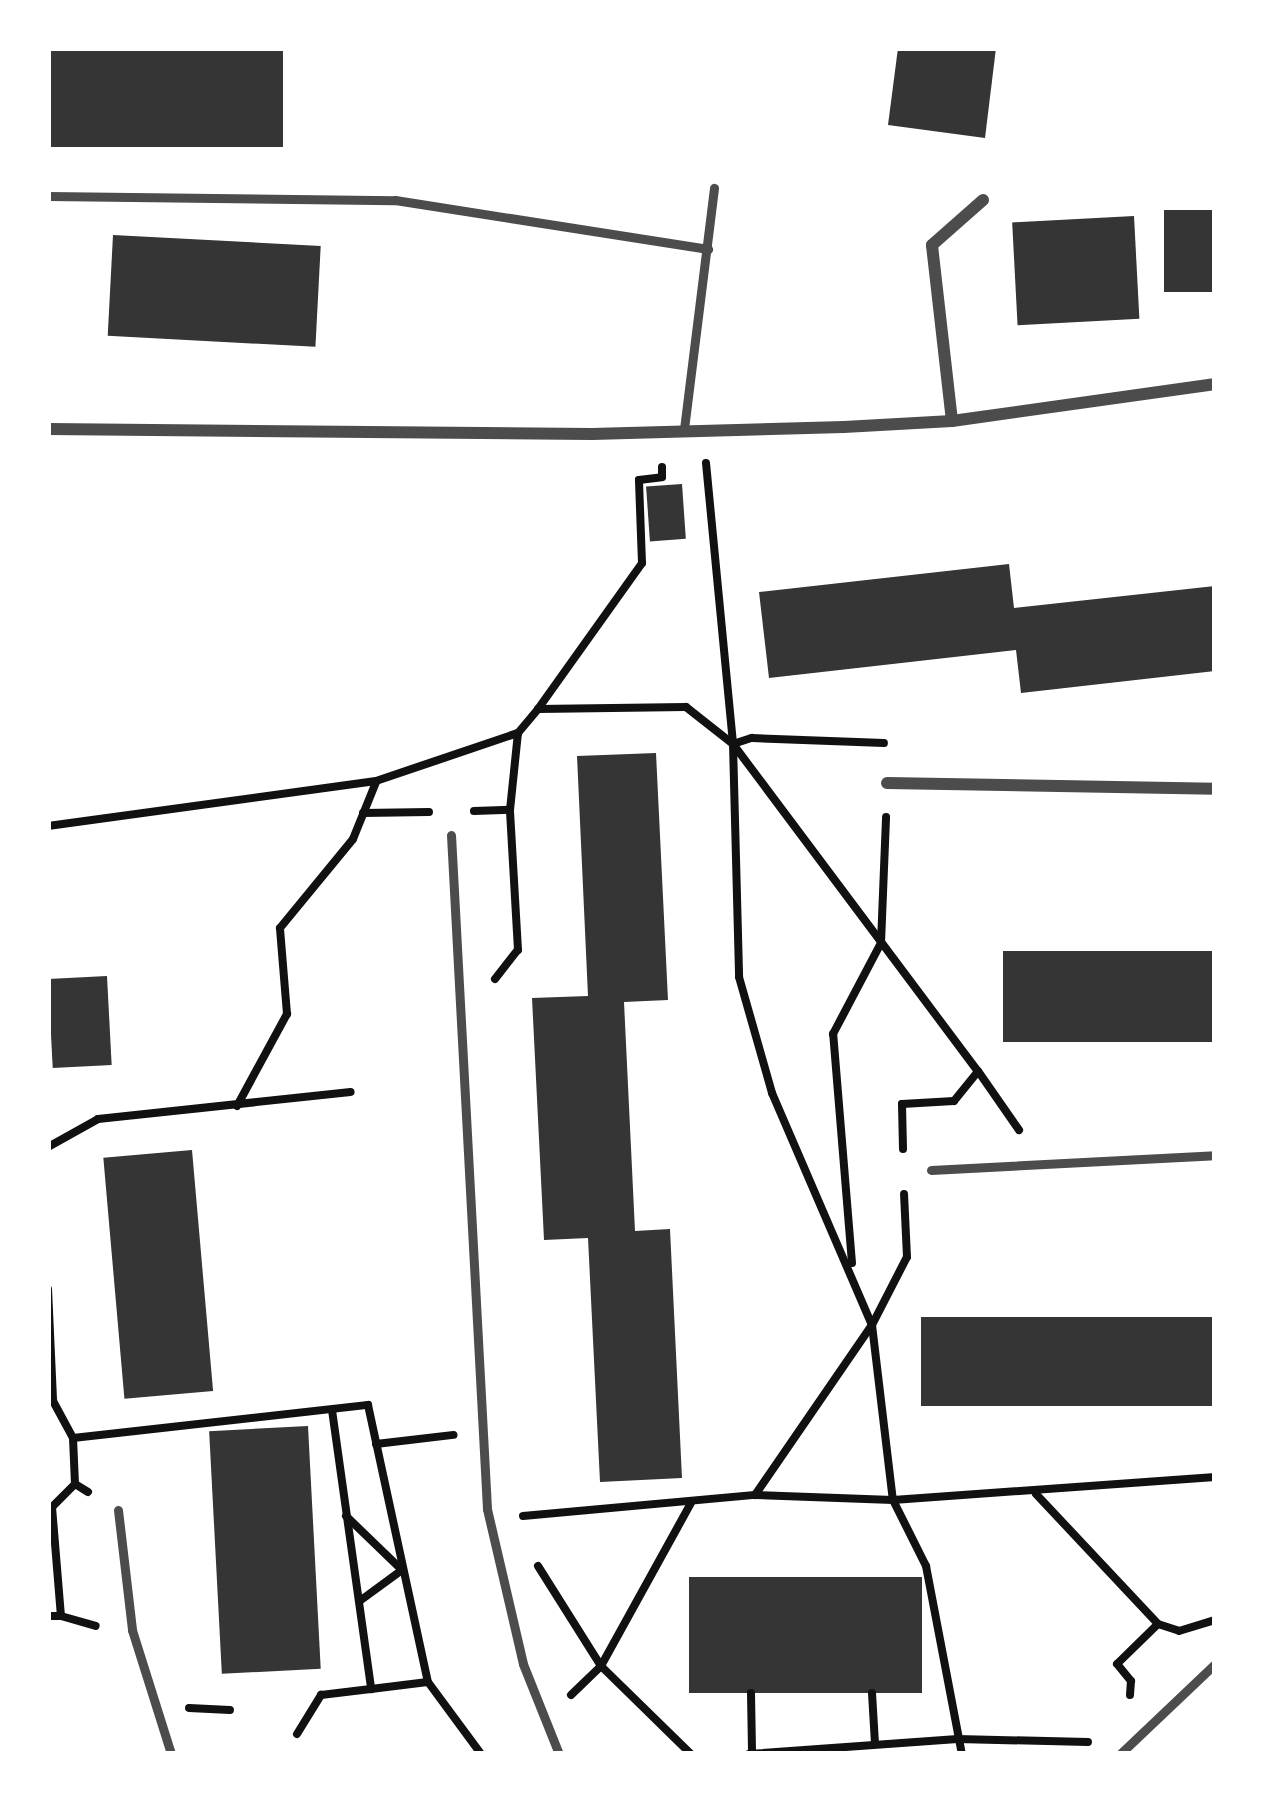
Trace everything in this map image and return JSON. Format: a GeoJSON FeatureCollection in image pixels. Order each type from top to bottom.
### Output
{"type":"FeatureCollection","features":[{"type":"Feature","properties":{"kind":"street"},"geometry":{"type":"LineString","coordinates":[[952,421],[932,245],[982,200]]}},
{"type":"Feature","properties":{"kind":"street"},"geometry":{"type":"LineString","coordinates":[[48,429],[662,430],[952,421],[1215,384]]}},
{"type":"Feature","properties":{"kind":"street"},"geometry":{"type":"LineString","coordinates":[[887,783],[1215,789]]}},
{"type":"Feature","properties":{"kind":"lane"},"geometry":{"type":"LineString","coordinates":[[684,429],[714,188]]}},
{"type":"Feature","properties":{"kind":"lane"},"geometry":{"type":"LineString","coordinates":[[48,196],[394,200],[708,249]]}},
{"type":"Feature","properties":{"kind":"lane"},"geometry":{"type":"LineString","coordinates":[[451,836],[482,1431],[501,1584],[543,1720],[559,1754]]}},
{"type":"Feature","properties":{"kind":"lane"},"geometry":{"type":"LineString","coordinates":[[931,1170],[1215,1155]]}},
{"type":"Feature","properties":{"kind":"lane"},"geometry":{"type":"LineString","coordinates":[[118,1510],[132,1630],[171,1754]]}},
{"type":"Feature","properties":{"kind":"lane"},"geometry":{"type":"LineString","coordinates":[[1120,1754],[1215,1664]]}},
{"type":"Feature","properties":{"kind":"path"},"geometry":{"type":"LineString","coordinates":[[703,429],[733,744],[739,977],[772,1093],[872,1325],[893,1500],[926,1566],[962,1754]]}},
{"type":"Feature","properties":{"kind":"path"},"geometry":{"type":"LineString","coordinates":[[48,826],[376,781],[518,733],[642,563],[639,480],[662,477],[662,430]]}},
{"type":"Feature","properties":{"kind":"path"},"geometry":{"type":"LineString","coordinates":[[538,710],[686,707],[733,744],[978,1071]]}},
{"type":"Feature","properties":{"kind":"path"},"geometry":{"type":"LineString","coordinates":[[468,811],[510,810],[518,733]]}},
{"type":"Feature","properties":{"kind":"path"},"geometry":{"type":"LineString","coordinates":[[852,1270],[833,1034],[881,943],[887,743]]}},
{"type":"Feature","properties":{"kind":"path"},"geometry":{"type":"LineString","coordinates":[[237,1106],[287,1014],[280,928],[353,839],[376,781]]}},
{"type":"Feature","properties":{"kind":"path"},"geometry":{"type":"LineString","coordinates":[[363,813],[447,812]]}},
{"type":"Feature","properties":{"kind":"path"},"geometry":{"type":"LineString","coordinates":[[48,1147],[98,1119],[352,1092]]}},
{"type":"Feature","properties":{"kind":"path"},"geometry":{"type":"LineString","coordinates":[[755,1495],[872,1325],[907,1257],[905,1234]]}},
{"type":"Feature","properties":{"kind":"path"},"geometry":{"type":"LineString","coordinates":[[48,1289],[53,1401],[73,1438],[75,1484]]}},
{"type":"Feature","properties":{"kind":"path"},"geometry":{"type":"LineString","coordinates":[[73,1438],[368,1405],[428,1682],[481,1754]]}},
{"type":"Feature","properties":{"kind":"path"},"geometry":{"type":"LineString","coordinates":[[332,1410],[371,1689]]}},
{"type":"Feature","properties":{"kind":"path"},"geometry":{"type":"LineString","coordinates":[[376,1444],[482,1431]]}},
{"type":"Feature","properties":{"kind":"path"},"geometry":{"type":"LineString","coordinates":[[524,1538],[516,1517],[755,1495],[893,1500],[1036,1494],[1215,1477]]}},
{"type":"Feature","properties":{"kind":"path"},"geometry":{"type":"LineString","coordinates":[[1036,1494],[1158,1624],[1180,1631],[1215,1620]]}},
{"type":"Feature","properties":{"kind":"path"},"geometry":{"type":"LineString","coordinates":[[543,1720],[601,1666],[691,1503]]}},
{"type":"Feature","properties":{"kind":"path"},"geometry":{"type":"LineString","coordinates":[[345,1515],[402,1570]]}},
{"type":"Feature","properties":{"kind":"path"},"geometry":{"type":"LineString","coordinates":[[533,1559],[601,1666],[691,1754]]}},
{"type":"Feature","properties":{"kind":"path"},"geometry":{"type":"LineString","coordinates":[[361,1600],[402,1570]]}},
{"type":"Feature","properties":{"kind":"path"},"geometry":{"type":"LineString","coordinates":[[48,1616],[61,1616]]}},
{"type":"Feature","properties":{"kind":"path"},"geometry":{"type":"LineString","coordinates":[[1127,1713],[1132,1682],[1117,1664],[1158,1624]]}},
{"type":"Feature","properties":{"kind":"path"},"geometry":{"type":"LineString","coordinates":[[297,1734],[320,1695],[428,1682]]}},
{"type":"Feature","properties":{"kind":"path"},"geometry":{"type":"LineString","coordinates":[[872,1693],[874,1744]]}},
{"type":"Feature","properties":{"kind":"path"},"geometry":{"type":"LineString","coordinates":[[751,1694],[751,1752],[958,1739],[1107,1742],[1094,1754]]}},
{"type":"Feature","properties":{"kind":"path"},"geometry":{"type":"LineString","coordinates":[[188,1708],[230,1710]]}},
{"type":"Feature","properties":{"kind":"building"},"geometry":{"type":"Polygon","coordinates":[[[48,48],[283,48],[283,147],[48,147],[48,48]]]}},
{"type":"Feature","properties":{"kind":"building"},"geometry":{"type":"Polygon","coordinates":[[[898,48],[996,48],[985,138],[888,125],[898,48]]]}},
{"type":"Feature","properties":{"kind":"building"},"geometry":{"type":"Polygon","coordinates":[[[1164,210],[1215,210],[1215,292],[1164,292],[1164,210]]]}},
{"type":"Feature","properties":{"kind":"building"},"geometry":{"type":"Polygon","coordinates":[[[1134,216],[1139,319],[1018,325],[1012,222],[1134,216]]]}},
{"type":"Feature","properties":{"kind":"building"},"geometry":{"type":"Polygon","coordinates":[[[113,235],[321,246],[315,347],[108,336],[113,235]]]}},
{"type":"Feature","properties":{"kind":"building"},"geometry":{"type":"Polygon","coordinates":[[[682,484],[686,539],[650,541],[646,487],[682,484]]]}},
{"type":"Feature","properties":{"kind":"building"},"geometry":{"type":"Polygon","coordinates":[[[1009,564],[1014,608],[1215,586],[1215,671],[1021,693],[1016,650],[769,678],[759,592],[1009,564]]]}},
{"type":"Feature","properties":{"kind":"building"},"geometry":{"type":"Polygon","coordinates":[[[656,753],[668,1000],[624,1002],[635,1231],[670,1229],[682,1478],[600,1482],[588,1238],[544,1240],[532,998],[588,996],[577,756],[656,753]]]}},
{"type":"Feature","properties":{"kind":"building"},"geometry":{"type":"Polygon","coordinates":[[[1003,951],[1215,951],[1215,1042],[1003,1042],[1003,951]]]}},
{"type":"Feature","properties":{"kind":"building"},"geometry":{"type":"Polygon","coordinates":[[[107,976],[112,1065],[53,1068],[48,979],[107,976]]]}},
{"type":"Feature","properties":{"kind":"building"},"geometry":{"type":"Polygon","coordinates":[[[192,1150],[213,1391],[124,1399],[103,1158],[192,1150]]]}},
{"type":"Feature","properties":{"kind":"building"},"geometry":{"type":"Polygon","coordinates":[[[921,1317],[1215,1317],[1215,1406],[921,1406],[921,1317]]]}},
{"type":"Feature","properties":{"kind":"building"},"geometry":{"type":"Polygon","coordinates":[[[308,1426],[321,1669],[222,1674],[209,1431],[308,1426]]]}},
{"type":"Feature","properties":{"kind":"building"},"geometry":{"type":"Polygon","coordinates":[[[689,1577],[922,1577],[922,1693],[689,1693],[689,1577]]]}}]}
